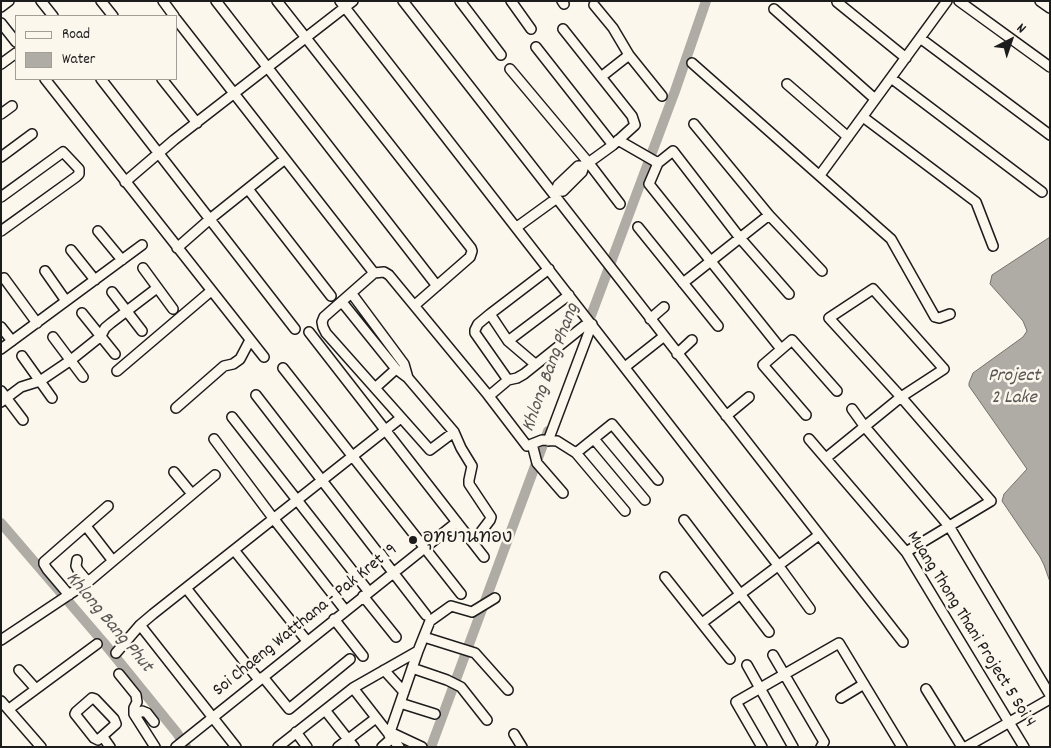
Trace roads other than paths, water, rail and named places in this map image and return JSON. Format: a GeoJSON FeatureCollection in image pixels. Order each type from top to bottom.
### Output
{"type":"FeatureCollection","features":[{"type":"Feature","properties":{"kind":"street"},"geometry":{"type":"LineString","coordinates":[[1,8],[9,1]]}},
{"type":"Feature","properties":{"kind":"street"},"geometry":{"type":"LineString","coordinates":[[41,1],[51,15]]}},
{"type":"Feature","properties":{"kind":"street"},"geometry":{"type":"LineString","coordinates":[[101,1],[112,15]]}},
{"type":"Feature","properties":{"kind":"street"},"geometry":{"type":"LineString","coordinates":[[163,1],[173,15]]}},
{"type":"Feature","properties":{"kind":"street"},"geometry":{"type":"LineString","coordinates":[[216,1],[437,286]]}},
{"type":"Feature","properties":{"kind":"street"},"geometry":{"type":"LineString","coordinates":[[276,1],[471,248],[470,257],[415,305]]}},
{"type":"Feature","properties":{"kind":"street"},"geometry":{"type":"LineString","coordinates":[[125,182],[158,152],[305,38],[342,4],[353,1]]}},
{"type":"Feature","properties":{"kind":"street"},"geometry":{"type":"LineString","coordinates":[[404,1],[555,194],[663,337],[903,642]]}},
{"type":"Feature","properties":{"kind":"street"},"geometry":{"type":"LineString","coordinates":[[460,1],[501,55]]}},
{"type":"Feature","properties":{"kind":"street"},"geometry":{"type":"LineString","coordinates":[[511,1],[531,29]]}},
{"type":"Feature","properties":{"kind":"street"},"geometry":{"type":"LineString","coordinates":[[820,175],[947,1]]}},
{"type":"Feature","properties":{"kind":"street"},"geometry":{"type":"LineString","coordinates":[[959,1],[1050,67]]}},
{"type":"Feature","properties":{"kind":"street"},"geometry":{"type":"LineString","coordinates":[[1040,1],[1050,8]]}},
{"type":"Feature","properties":{"kind":"street"},"geometry":{"type":"LineString","coordinates":[[837,2],[906,58]]}},
{"type":"Feature","properties":{"kind":"street"},"geometry":{"type":"LineString","coordinates":[[342,4],[569,295],[588,325],[625,367],[810,609]]}},
{"type":"Feature","properties":{"kind":"street"},"geometry":{"type":"LineString","coordinates":[[594,5],[613,28],[629,55],[662,96]]}},
{"type":"Feature","properties":{"kind":"street"},"geometry":{"type":"LineString","coordinates":[[774,8],[875,99]]}},
{"type":"Feature","properties":{"kind":"street"},"geometry":{"type":"LineString","coordinates":[[178,22],[374,273]]}},
{"type":"Feature","properties":{"kind":"street"},"geometry":{"type":"LineString","coordinates":[[1,23],[15,41]]}},
{"type":"Feature","properties":{"kind":"street"},"geometry":{"type":"LineString","coordinates":[[516,227],[555,194],[563,191],[582,172],[586,164],[635,125],[634,120],[602,77],[563,30]]}},
{"type":"Feature","properties":{"kind":"street"},"geometry":{"type":"LineString","coordinates":[[920,38],[1050,135]]}},
{"type":"Feature","properties":{"kind":"street"},"geometry":{"type":"LineString","coordinates":[[536,47],[615,142],[658,163]]}},
{"type":"Feature","properties":{"kind":"street"},"geometry":{"type":"LineString","coordinates":[[1,64],[15,54]]}},
{"type":"Feature","properties":{"kind":"street"},"geometry":{"type":"LineString","coordinates":[[602,77],[629,55]]}},
{"type":"Feature","properties":{"kind":"street"},"geometry":{"type":"LineString","coordinates":[[692,63],[891,240],[935,317],[939,318],[950,314]]}},
{"type":"Feature","properties":{"kind":"street"},"geometry":{"type":"LineString","coordinates":[[510,69],[620,204]]}},
{"type":"Feature","properties":{"kind":"street"},"geometry":{"type":"LineString","coordinates":[[891,78],[1042,192]]}},
{"type":"Feature","properties":{"kind":"street"},"geometry":{"type":"LineString","coordinates":[[46,80],[264,357]]}},
{"type":"Feature","properties":{"kind":"street"},"geometry":{"type":"LineString","coordinates":[[102,80],[295,329]]}},
{"type":"Feature","properties":{"kind":"street"},"geometry":{"type":"LineString","coordinates":[[163,80],[197,122]]}},
{"type":"Feature","properties":{"kind":"street"},"geometry":{"type":"LineString","coordinates":[[787,84],[848,137]]}},
{"type":"Feature","properties":{"kind":"street"},"geometry":{"type":"LineString","coordinates":[[1,114],[12,106]]}},
{"type":"Feature","properties":{"kind":"street"},"geometry":{"type":"LineString","coordinates":[[863,116],[976,202],[993,246]]}},
{"type":"Feature","properties":{"kind":"street"},"geometry":{"type":"LineString","coordinates":[[694,124],[769,215],[822,271]]}},
{"type":"Feature","properties":{"kind":"street"},"geometry":{"type":"LineString","coordinates":[[1,157],[32,134]]}},
{"type":"Feature","properties":{"kind":"street"},"geometry":{"type":"LineString","coordinates":[[781,349],[649,184],[658,163],[673,151],[740,238],[789,294]]}},
{"type":"Feature","properties":{"kind":"street"},"geometry":{"type":"LineString","coordinates":[[1,197],[63,152],[79,169],[79,174],[1,231]]}},
{"type":"Feature","properties":{"kind":"street"},"geometry":{"type":"LineString","coordinates":[[177,248],[210,218],[285,160]]}},
{"type":"Feature","properties":{"kind":"street"},"geometry":{"type":"LineString","coordinates":[[248,189],[331,296]]}},
{"type":"Feature","properties":{"kind":"street"},"geometry":{"type":"LineString","coordinates":[[683,283],[769,215]]}},
{"type":"Feature","properties":{"kind":"street"},"geometry":{"type":"LineString","coordinates":[[638,227],[718,326]]}},
{"type":"Feature","properties":{"kind":"street"},"geometry":{"type":"LineString","coordinates":[[98,230],[122,260]]}},
{"type":"Feature","properties":{"kind":"street"},"geometry":{"type":"LineString","coordinates":[[1,349],[142,245]]}},
{"type":"Feature","properties":{"kind":"street"},"geometry":{"type":"LineString","coordinates":[[71,250],[95,280]]}},
{"type":"Feature","properties":{"kind":"street"},"geometry":{"type":"LineString","coordinates":[[143,268],[173,308]]}},
{"type":"Feature","properties":{"kind":"street"},"geometry":{"type":"LineString","coordinates":[[508,380],[475,333],[478,324],[549,269]]}},
{"type":"Feature","properties":{"kind":"street"},"geometry":{"type":"LineString","coordinates":[[45,271],[66,301]]}},
{"type":"Feature","properties":{"kind":"street"},"geometry":{"type":"LineString","coordinates":[[454,432],[430,450],[326,334],[322,322],[324,317],[374,273],[384,272],[389,274],[489,396],[527,446],[542,440],[557,441],[576,452],[625,511]]}},
{"type":"Feature","properties":{"kind":"street"},"geometry":{"type":"LineString","coordinates":[[4,278],[37,323]]}},
{"type":"Feature","properties":{"kind":"street"},"geometry":{"type":"LineString","coordinates":[[23,420],[3,397],[21,387],[40,381],[71,360],[100,336],[105,328],[126,310],[157,288]]}},
{"type":"Feature","properties":{"kind":"street"},"geometry":{"type":"LineString","coordinates":[[826,458],[901,396],[944,369],[873,289],[829,318],[901,396],[991,501],[906,552]]}},
{"type":"Feature","properties":{"kind":"street"},"geometry":{"type":"LineString","coordinates":[[117,371],[211,291]]}},
{"type":"Feature","properties":{"kind":"street"},"geometry":{"type":"LineString","coordinates":[[112,292],[142,331]]}},
{"type":"Feature","properties":{"kind":"street"},"geometry":{"type":"LineString","coordinates":[[352,294],[404,364],[408,378]]}},
{"type":"Feature","properties":{"kind":"street"},"geometry":{"type":"LineString","coordinates":[[508,341],[569,295]]}},
{"type":"Feature","properties":{"kind":"street"},"geometry":{"type":"LineString","coordinates":[[342,302],[396,369],[408,378],[454,432],[472,466],[469,484],[491,517],[474,541]]}},
{"type":"Feature","properties":{"kind":"street"},"geometry":{"type":"LineString","coordinates":[[650,319],[664,307]]}},
{"type":"Feature","properties":{"kind":"street"},"geometry":{"type":"LineString","coordinates":[[82,313],[115,354]]}},
{"type":"Feature","properties":{"kind":"street"},"geometry":{"type":"LineString","coordinates":[[490,314],[508,341],[535,364]]}},
{"type":"Feature","properties":{"kind":"street"},"geometry":{"type":"LineString","coordinates":[[489,396],[508,380],[517,378],[588,325]]}},
{"type":"Feature","properties":{"kind":"street"},"geometry":{"type":"LineString","coordinates":[[548,441],[588,325]]}},
{"type":"Feature","properties":{"kind":"street"},"geometry":{"type":"LineString","coordinates":[[1,327],[12,341]]}},
{"type":"Feature","properties":{"kind":"street"},"geometry":{"type":"LineString","coordinates":[[309,332],[484,557]]}},
{"type":"Feature","properties":{"kind":"street"},"geometry":{"type":"LineString","coordinates":[[625,367],[663,337]]}},
{"type":"Feature","properties":{"kind":"street"},"geometry":{"type":"LineString","coordinates":[[53,338],[83,377]]}},
{"type":"Feature","properties":{"kind":"street"},"geometry":{"type":"LineString","coordinates":[[176,408],[224,366],[233,364],[240,359],[250,340]]}},
{"type":"Feature","properties":{"kind":"street"},"geometry":{"type":"LineString","coordinates":[[677,354],[692,340]]}},
{"type":"Feature","properties":{"kind":"street"},"geometry":{"type":"LineString","coordinates":[[806,415],[763,366],[792,340],[837,391]]}},
{"type":"Feature","properties":{"kind":"street"},"geometry":{"type":"LineString","coordinates":[[22,356],[52,398]]}},
{"type":"Feature","properties":{"kind":"street"},"geometry":{"type":"LineString","coordinates":[[283,368],[461,594]]}},
{"type":"Feature","properties":{"kind":"street"},"geometry":{"type":"LineString","coordinates":[[375,388],[396,369]]}},
{"type":"Feature","properties":{"kind":"street"},"geometry":{"type":"LineString","coordinates":[[256,395],[426,615]]}},
{"type":"Feature","properties":{"kind":"street"},"geometry":{"type":"LineString","coordinates":[[726,416],[749,397]]}},
{"type":"Feature","properties":{"kind":"street"},"geometry":{"type":"LineString","coordinates":[[852,409],[949,526],[1050,694]]}},
{"type":"Feature","properties":{"kind":"street"},"geometry":{"type":"LineString","coordinates":[[232,416],[297,499],[396,637]]}},
{"type":"Feature","properties":{"kind":"street"},"geometry":{"type":"LineString","coordinates":[[116,653],[140,625],[397,420]]}},
{"type":"Feature","properties":{"kind":"street"},"geometry":{"type":"LineString","coordinates":[[576,452],[612,424],[658,480]]}},
{"type":"Feature","properties":{"kind":"street"},"geometry":{"type":"LineString","coordinates":[[594,438],[644,500]]}},
{"type":"Feature","properties":{"kind":"street"},"geometry":{"type":"LineString","coordinates":[[214,439],[345,610]]}},
{"type":"Feature","properties":{"kind":"street","name":"Muang Thong Thani Project 5 Soi 4"},"geometry":{"type":"LineString","coordinates":[[809,439],[906,552],[1024,747]]}},
{"type":"Feature","properties":{"kind":"street"},"geometry":{"type":"LineString","coordinates":[[532,444],[538,464],[563,493]]}},
{"type":"Feature","properties":{"kind":"street"},"geometry":{"type":"LineString","coordinates":[[174,472],[192,494]]}},
{"type":"Feature","properties":{"kind":"street"},"geometry":{"type":"LineString","coordinates":[[1,640],[88,582],[215,475]]}},
{"type":"Feature","properties":{"kind":"street"},"geometry":{"type":"LineString","coordinates":[[66,597],[47,570],[44,562],[108,506]]}},
{"type":"Feature","properties":{"kind":"street"},"geometry":{"type":"LineString","coordinates":[[684,520],[769,632]]}},
{"type":"Feature","properties":{"kind":"street","name":"Soi Chaeng Watthana - Pak Kret 19"},"geometry":{"type":"LineString","coordinates":[[176,747],[457,522]]}},
{"type":"Feature","properties":{"kind":"street"},"geometry":{"type":"LineString","coordinates":[[89,530],[113,561]]}},
{"type":"Feature","properties":{"kind":"street"},"geometry":{"type":"LineString","coordinates":[[702,623],[819,535]]}},
{"type":"Feature","properties":{"kind":"street"},"geometry":{"type":"LineString","coordinates":[[234,550],[307,641]]}},
{"type":"Feature","properties":{"kind":"street"},"geometry":{"type":"LineString","coordinates":[[76,560],[78,570],[88,582]]}},
{"type":"Feature","properties":{"kind":"street"},"geometry":{"type":"LineString","coordinates":[[665,577],[730,659]]}},
{"type":"Feature","properties":{"kind":"street"},"geometry":{"type":"LineString","coordinates":[[186,588],[289,709],[350,659]]}},
{"type":"Feature","properties":{"kind":"street"},"geometry":{"type":"LineString","coordinates":[[382,747],[391,735],[400,703],[430,621],[452,606],[472,612],[495,598]]}},
{"type":"Feature","properties":{"kind":"street"},"geometry":{"type":"LineString","coordinates":[[334,619],[363,656]]}},
{"type":"Feature","properties":{"kind":"street"},"geometry":{"type":"LineString","coordinates":[[140,625],[236,747]]}},
{"type":"Feature","properties":{"kind":"street"},"geometry":{"type":"LineString","coordinates":[[424,637],[475,653],[508,690]]}},
{"type":"Feature","properties":{"kind":"street"},"geometry":{"type":"LineString","coordinates":[[762,747],[736,702],[839,643],[902,747]]}},
{"type":"Feature","properties":{"kind":"street"},"geometry":{"type":"LineString","coordinates":[[8,709],[97,644]]}},
{"type":"Feature","properties":{"kind":"street"},"geometry":{"type":"LineString","coordinates":[[278,747],[353,688],[418,651]]}},
{"type":"Feature","properties":{"kind":"street"},"geometry":{"type":"LineString","coordinates":[[773,655],[824,742],[821,747]]}},
{"type":"Feature","properties":{"kind":"street"},"geometry":{"type":"LineString","coordinates":[[747,665],[793,747]]}},
{"type":"Feature","properties":{"kind":"street"},"geometry":{"type":"LineString","coordinates":[[412,668],[462,687],[487,720]]}},
{"type":"Feature","properties":{"kind":"street"},"geometry":{"type":"LineString","coordinates":[[19,670],[36,689]]}},
{"type":"Feature","properties":{"kind":"street"},"geometry":{"type":"LineString","coordinates":[[384,670],[404,692]]}},
{"type":"Feature","properties":{"kind":"street"},"geometry":{"type":"LineString","coordinates":[[119,674],[136,695],[137,702],[133,711],[155,747]]}},
{"type":"Feature","properties":{"kind":"street"},"geometry":{"type":"LineString","coordinates":[[841,698],[864,684]]}},
{"type":"Feature","properties":{"kind":"street"},"geometry":{"type":"LineString","coordinates":[[353,688],[399,747]]}},
{"type":"Feature","properties":{"kind":"street"},"geometry":{"type":"LineString","coordinates":[[926,689],[964,747],[1050,699]]}},
{"type":"Feature","properties":{"kind":"street"},"geometry":{"type":"LineString","coordinates":[[92,698],[115,722],[114,728],[103,737],[95,740],[75,714],[92,698]]}},
{"type":"Feature","properties":{"kind":"street"},"geometry":{"type":"LineString","coordinates":[[1,701],[41,747]]}},
{"type":"Feature","properties":{"kind":"street"},"geometry":{"type":"LineString","coordinates":[[400,703],[435,714]]}},
{"type":"Feature","properties":{"kind":"street"},"geometry":{"type":"LineString","coordinates":[[324,710],[351,743]]}},
{"type":"Feature","properties":{"kind":"street"},"geometry":{"type":"LineString","coordinates":[[136,715],[142,711],[147,713],[154,722]]}},
{"type":"Feature","properties":{"kind":"street"},"geometry":{"type":"LineString","coordinates":[[338,747],[351,743],[376,718]]}},
{"type":"Feature","properties":{"kind":"street"},"geometry":{"type":"LineString","coordinates":[[296,732],[307,747]]}},
{"type":"Feature","properties":{"kind":"street"},"geometry":{"type":"LineString","coordinates":[[514,734],[522,747]]}},
{"type":"Feature","properties":{"kind":"street"},"geometry":{"type":"LineString","coordinates":[[391,735],[422,747]]}},
{"type":"Feature","properties":{"kind":"street"},"geometry":{"type":"LineString","coordinates":[[103,737],[110,747]]}},
{"type":"Feature","properties":{"kind":"water","name":"Project 2 Lake"},"geometry":{"type":"Polygon","coordinates":[[[1050,237],[1050,582],[1040,557],[1002,501],[1004,494],[1027,469],[969,386],[969,383],[973,373],[1023,337],[1027,331],[1023,321],[990,284],[992,275],[1050,237]]]}},
{"type":"Feature","properties":{"kind":"waterway","name":"Khlong Bang Phang"},"geometry":{"type":"LineString","coordinates":[[586,329],[675,91],[706,1]]}},
{"type":"Feature","properties":{"kind":"waterway","name":"Khlong Bang Phang"},"geometry":{"type":"LineString","coordinates":[[431,747],[548,431]]}},
{"type":"Feature","properties":{"kind":"waterway","name":"Khlong Bang Phut"},"geometry":{"type":"LineString","coordinates":[[1,523],[104,643],[177,733],[186,747]]}},
{"type":"Feature","properties":{"kind":"place","name":"อุทยานทอง"},"geometry":{"type":"Point","coordinates":[413,540]}}]}
